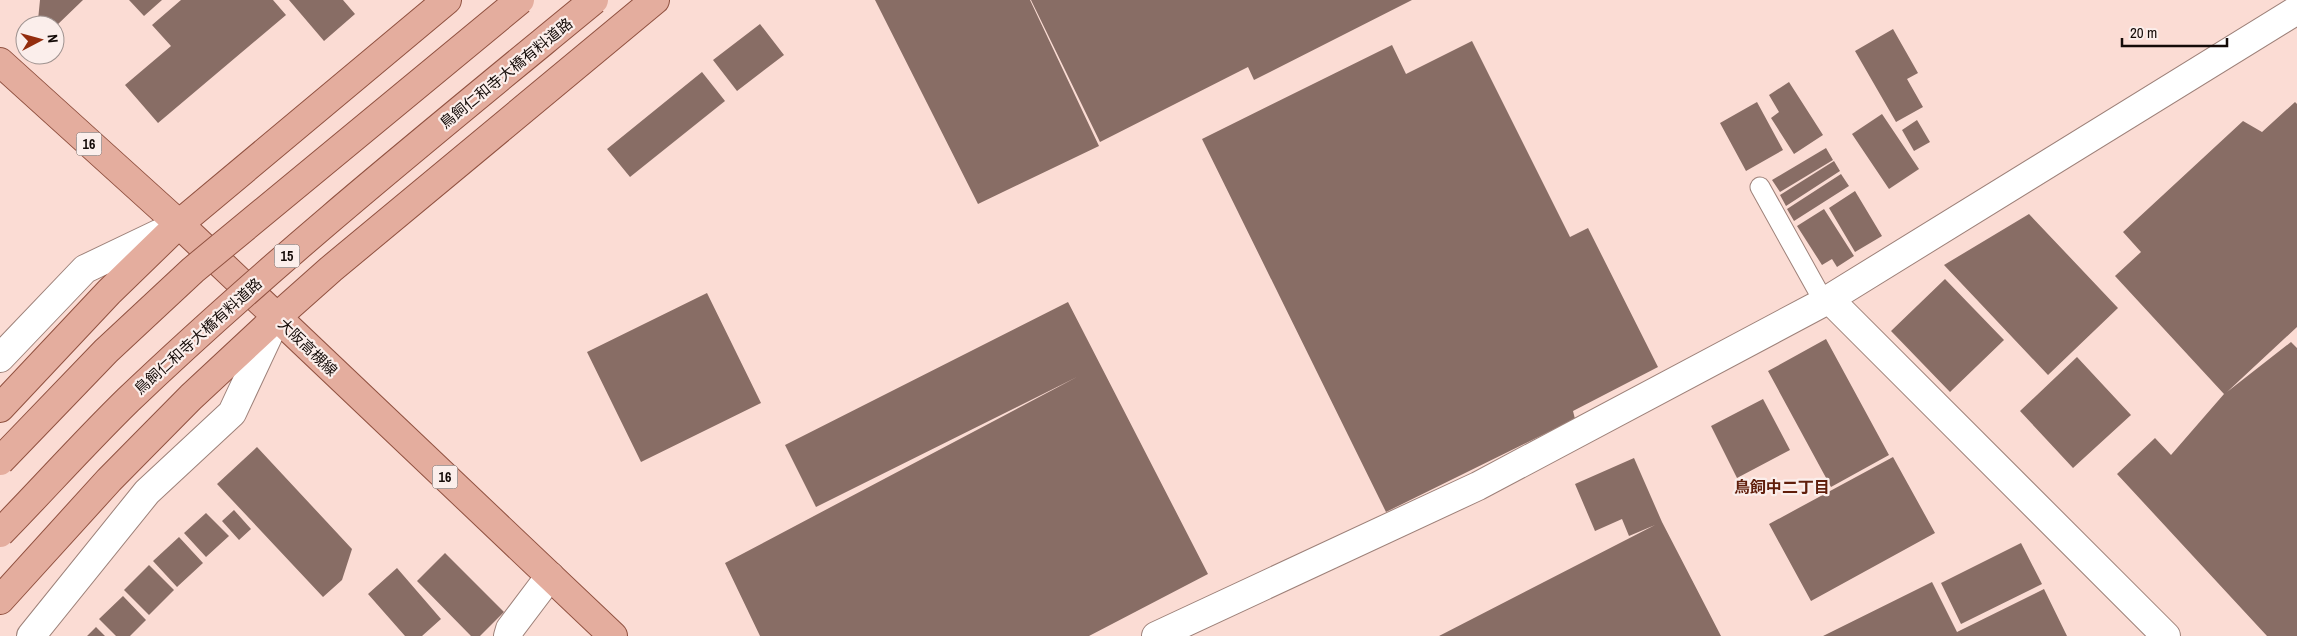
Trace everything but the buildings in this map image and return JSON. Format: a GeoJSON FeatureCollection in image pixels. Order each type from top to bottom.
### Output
{"type":"FeatureCollection","features":[{"type":"Feature","properties":{"kind":"main road"},"geometry":{"type":"LineString","coordinates":[[0,408],[109,292],[179,224],[447,0]]}},
{"type":"Feature","properties":{"kind":"main road"},"geometry":{"type":"LineString","coordinates":[[0,461],[106,351],[193,270],[520,0]]}},
{"type":"Feature","properties":{"kind":"main road","name":"鳥飼仁和寺大橋有料道路"},"geometry":{"type":"LineString","coordinates":[[0,533],[127,401],[268,272],[410,151],[594,0]]}},
{"type":"Feature","properties":{"kind":"main road"},"geometry":{"type":"LineString","coordinates":[[0,600],[116,473],[191,397],[277,317],[331,269],[655,0]]}},
{"type":"Feature","properties":{"kind":"main road","name":"大阪高槻線"},"geometry":{"type":"LineString","coordinates":[[0,62],[179,224],[613,636]]}},
{"type":"Feature","properties":{"kind":"street"},"geometry":{"type":"LineString","coordinates":[[1156,636],[1478,486],[1826,301],[2297,10]]}},
{"type":"Feature","properties":{"kind":"street"},"geometry":{"type":"LineString","coordinates":[[0,358],[85,269],[179,224]]}},
{"type":"Feature","properties":{"kind":"street"},"geometry":{"type":"LineString","coordinates":[[1826,301],[2166,636]]}},
{"type":"Feature","properties":{"kind":"street"},"geometry":{"type":"LineString","coordinates":[[31,636],[147,492],[232,413],[277,317]]}},
{"type":"Feature","properties":{"kind":"street"},"geometry":{"type":"LineString","coordinates":[[508,636],[510,629],[550,576]]}},
{"type":"Feature","properties":{"kind":"lane"},"geometry":{"type":"LineString","coordinates":[[1760,187],[1826,301]]}},
{"type":"Feature","properties":{"kind":"district","name":"鳥飼中二丁目"},"geometry":{"type":"Point","coordinates":[1782,487]}}]}
